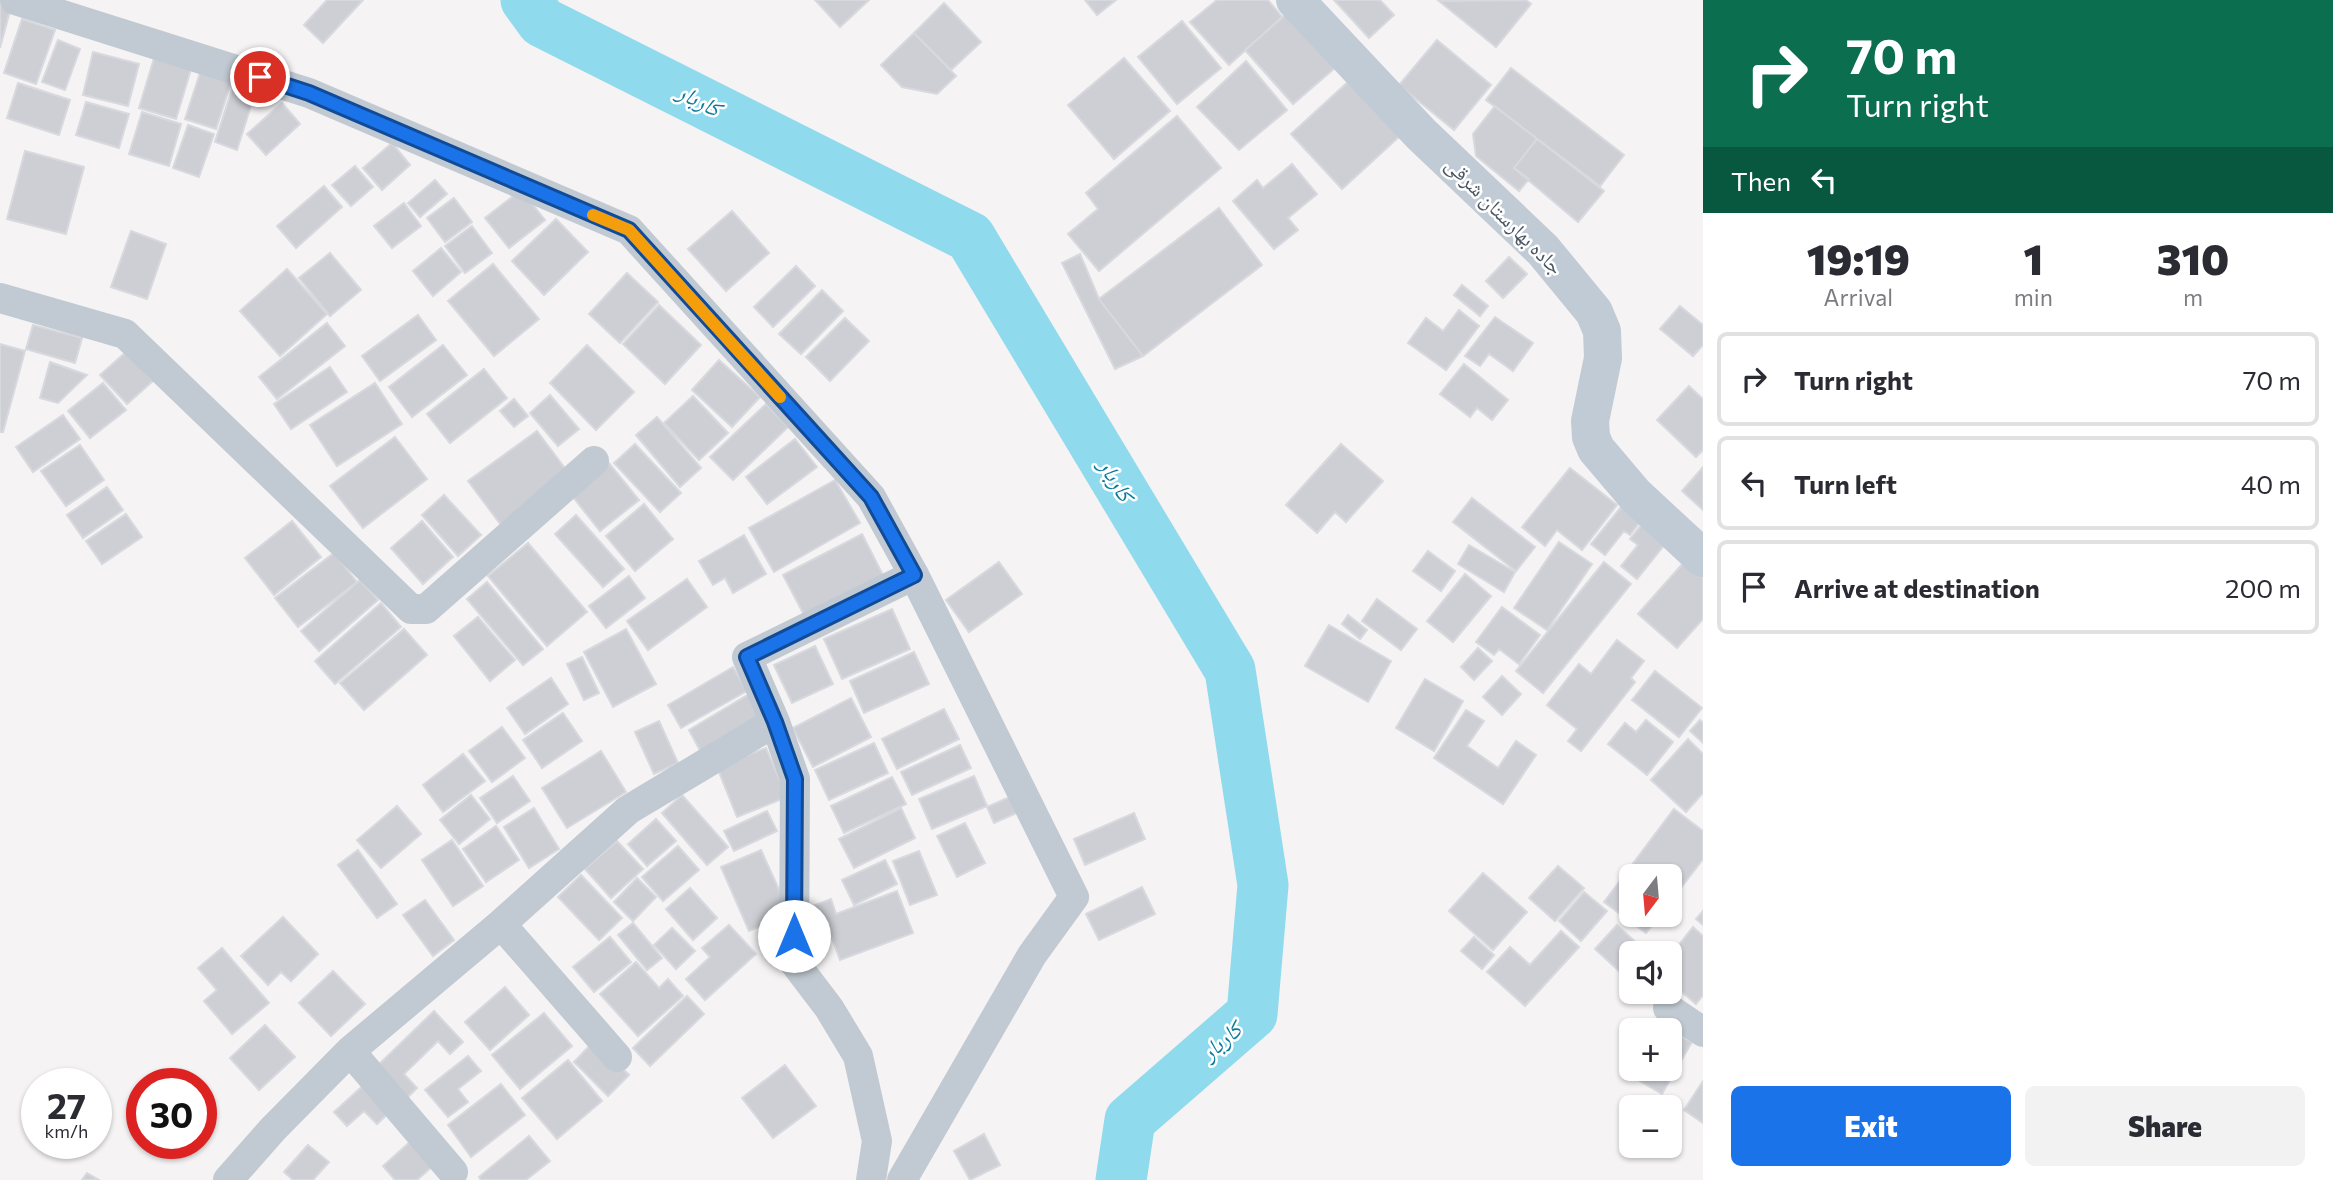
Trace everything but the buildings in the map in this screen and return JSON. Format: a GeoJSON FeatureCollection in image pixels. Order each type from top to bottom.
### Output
{"type":"FeatureCollection","features":[{"type":"Feature","properties":{"kind":"street"},"geometry":{"type":"LineString","coordinates":[[15,0],[309,93],[629,230],[871,497],[914,575],[1074,897],[1032,955],[902,1180]]}},
{"type":"Feature","properties":{"kind":"street","name":"جاده بهارستان شرقی"},"geometry":{"type":"LineString","coordinates":[[1295,0],[1421,134],[1544,250],[1594,312],[1602,331],[1603,358],[1590,421],[1591,437],[1596,449],[1635,495],[1703,558]]}},
{"type":"Feature","properties":{"kind":"street"},"geometry":{"type":"LineString","coordinates":[[0,298],[125,334],[411,610],[426,609],[594,461]]}},
{"type":"Feature","properties":{"kind":"street"},"geometry":{"type":"LineString","coordinates":[[871,1180],[877,1141],[858,1056],[829,1008],[794,962],[795,779],[775,722],[747,657],[914,575]]}},
{"type":"Feature","properties":{"kind":"street"},"geometry":{"type":"LineString","coordinates":[[228,1180],[273,1129],[350,1051],[501,924],[628,810],[775,722]]}},
{"type":"Feature","properties":{"kind":"street"},"geometry":{"type":"LineString","coordinates":[[501,924],[617,1057]]}},
{"type":"Feature","properties":{"kind":"street"},"geometry":{"type":"LineString","coordinates":[[1668,1009],[1703,1032]]}},
{"type":"Feature","properties":{"kind":"street"},"geometry":{"type":"LineString","coordinates":[[350,1051],[453,1171]]}},
{"type":"Feature","properties":{"kind":"waterway","name":"کاربار"},"geometry":{"type":"LineString","coordinates":[[526,0],[542,22],[970,237],[1230,670],[1263,885],[1252,1014],[1130,1120],[1121,1180]]}},
{"type":"Feature","properties":{"kind":"slow traffic"},"geometry":{"type":"LineString","coordinates":[[593,215],[629,230],[780,397]]}},
{"type":"Feature","properties":{"kind":"route"},"geometry":{"type":"LineString","coordinates":[[260,77],[309,93],[629,230],[871,497],[914,575],[747,657],[775,722],[795,779],[794,936]]}}]}
